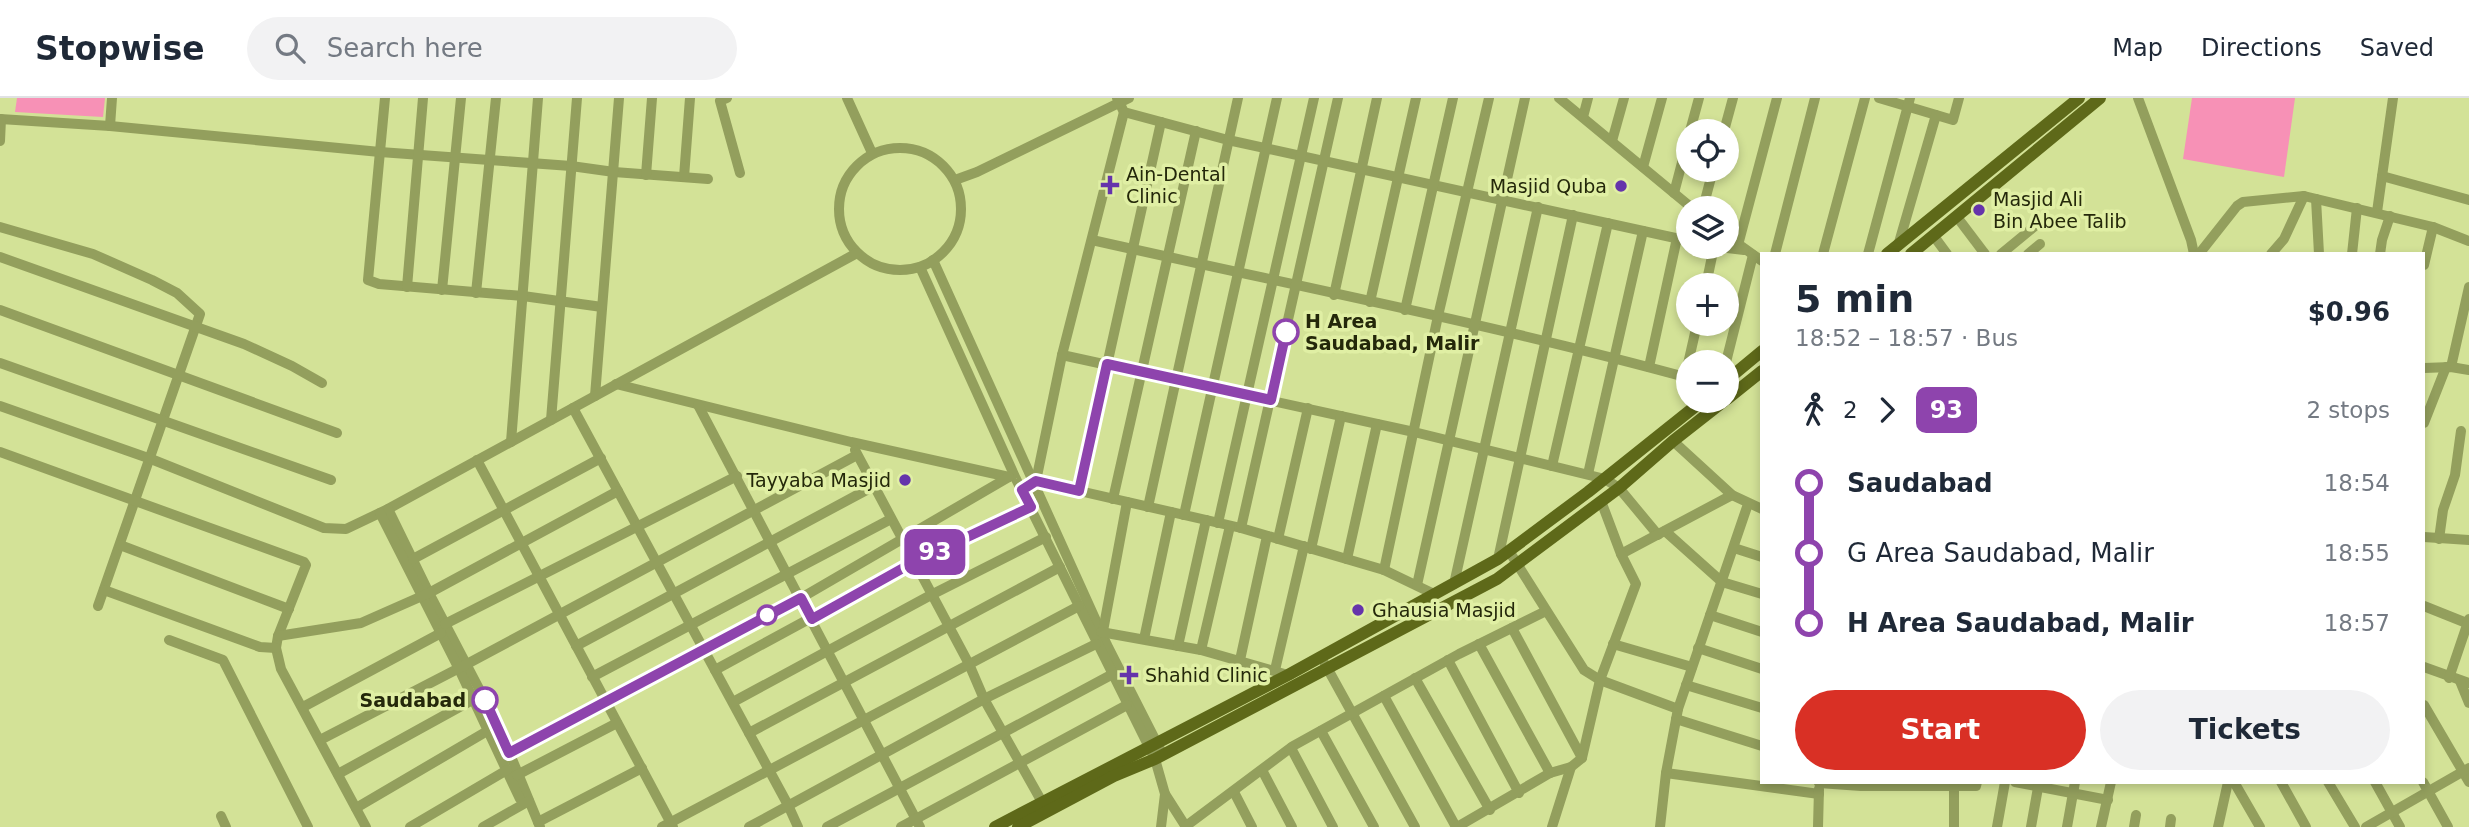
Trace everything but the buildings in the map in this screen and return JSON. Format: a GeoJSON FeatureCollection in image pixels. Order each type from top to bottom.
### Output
{"type":"FeatureCollection","features":[{"type":"Feature","properties":{"kind":"main road"},"geometry":{"type":"LineString","coordinates":[[1913,252],[1957,217],[2079,98]]}},
{"type":"Feature","properties":{"kind":"main road"},"geometry":{"type":"LineString","coordinates":[[1892,250],[2034,143],[2100,98]]}},
{"type":"Feature","properties":{"kind":"main road"},"geometry":{"type":"LineString","coordinates":[[1739,368],[1760,352]]}},
{"type":"Feature","properties":{"kind":"main road"},"geometry":{"type":"LineString","coordinates":[[1739,390],[1760,373]]}},
{"type":"Feature","properties":{"kind":"main road"},"geometry":{"type":"LineString","coordinates":[[1018,827],[1114,776],[1321,656],[1498,559],[1687,413]]}},
{"type":"Feature","properties":{"kind":"main road"},"geometry":{"type":"LineString","coordinates":[[995,827],[1042,802],[1328,669],[1497,579],[1518,566],[1619,488],[1709,413]]}},
{"type":"Feature","properties":{"kind":"street"},"geometry":{"type":"LineString","coordinates":[[110,126],[112,98]]}},
{"type":"Feature","properties":{"kind":"street"},"geometry":{"type":"LineString","coordinates":[[384,98],[368,280],[379,284],[523,296],[602,307]]}},
{"type":"Feature","properties":{"kind":"street"},"geometry":{"type":"LineString","coordinates":[[407,287],[423,98]]}},
{"type":"Feature","properties":{"kind":"street"},"geometry":{"type":"LineString","coordinates":[[442,290],[461,98]]}},
{"type":"Feature","properties":{"kind":"street"},"geometry":{"type":"LineString","coordinates":[[476,293],[495,98]]}},
{"type":"Feature","properties":{"kind":"street"},"geometry":{"type":"LineString","coordinates":[[511,442],[538,98]]}},
{"type":"Feature","properties":{"kind":"street"},"geometry":{"type":"LineString","coordinates":[[551,420],[578,98]]}},
{"type":"Feature","properties":{"kind":"street"},"geometry":{"type":"LineString","coordinates":[[595,396],[619,98]]}},
{"type":"Feature","properties":{"kind":"street"},"geometry":{"type":"LineString","coordinates":[[646,175],[652,98]]}},
{"type":"Feature","properties":{"kind":"street"},"geometry":{"type":"LineString","coordinates":[[684,177],[690,98]]}},
{"type":"Feature","properties":{"kind":"street"},"geometry":{"type":"LineString","coordinates":[[727,98],[720,101],[740,173]]}},
{"type":"Feature","properties":{"kind":"street"},"geometry":{"type":"LineString","coordinates":[[847,98],[873,153]]}},
{"type":"Feature","properties":{"kind":"street"},"geometry":{"type":"LineString","coordinates":[[1148,507],[1238,98]]}},
{"type":"Feature","properties":{"kind":"street"},"geometry":{"type":"LineString","coordinates":[[1184,515],[1277,98]]}},
{"type":"Feature","properties":{"kind":"street"},"geometry":{"type":"LineString","coordinates":[[1178,646],[1247,395],[1314,98]]}},
{"type":"Feature","properties":{"kind":"street"},"geometry":{"type":"LineString","coordinates":[[1201,650],[1271,400],[1338,98]]}},
{"type":"Feature","properties":{"kind":"street"},"geometry":{"type":"LineString","coordinates":[[1334,295],[1377,98]]}},
{"type":"Feature","properties":{"kind":"street"},"geometry":{"type":"LineString","coordinates":[[1370,302],[1416,98]]}},
{"type":"Feature","properties":{"kind":"street"},"geometry":{"type":"LineString","coordinates":[[1405,310],[1453,98]]}},
{"type":"Feature","properties":{"kind":"street"},"geometry":{"type":"LineString","coordinates":[[1384,570],[1438,316],[1489,98]]}},
{"type":"Feature","properties":{"kind":"street"},"geometry":{"type":"LineString","coordinates":[[1417,585],[1525,98]]}},
{"type":"Feature","properties":{"kind":"street"},"geometry":{"type":"LineString","coordinates":[[1559,98],[1678,196]]}},
{"type":"Feature","properties":{"kind":"street"},"geometry":{"type":"LineString","coordinates":[[1583,117],[1588,98]]}},
{"type":"Feature","properties":{"kind":"street"},"geometry":{"type":"LineString","coordinates":[[1612,141],[1624,98]]}},
{"type":"Feature","properties":{"kind":"street"},"geometry":{"type":"LineString","coordinates":[[1643,167],[1662,98]]}},
{"type":"Feature","properties":{"kind":"street"},"geometry":{"type":"LineString","coordinates":[[1693,119],[1699,98]]}},
{"type":"Feature","properties":{"kind":"street"},"geometry":{"type":"LineString","coordinates":[[1727,119],[1733,98]]}},
{"type":"Feature","properties":{"kind":"street"},"geometry":{"type":"LineString","coordinates":[[1729,350],[1750,253],[1777,98]]}},
{"type":"Feature","properties":{"kind":"street"},"geometry":{"type":"LineString","coordinates":[[1776,252],[1815,98]]}},
{"type":"Feature","properties":{"kind":"street"},"geometry":{"type":"LineString","coordinates":[[1824,252],[1865,98]]}},
{"type":"Feature","properties":{"kind":"street"},"geometry":{"type":"LineString","coordinates":[[1879,98],[1908,102],[1953,120],[1959,98]]}},
{"type":"Feature","properties":{"kind":"street"},"geometry":{"type":"LineString","coordinates":[[2138,98],[2194,252]]}},
{"type":"Feature","properties":{"kind":"street"},"geometry":{"type":"LineString","coordinates":[[2377,212],[2393,98]]}},
{"type":"Feature","properties":{"kind":"street"},"geometry":{"type":"LineString","coordinates":[[1869,252],[1908,102]]}},
{"type":"Feature","properties":{"kind":"street"},"geometry":{"type":"LineString","coordinates":[[955,180],[1122,103]]}},
{"type":"Feature","properties":{"kind":"street"},"geometry":{"type":"LineString","coordinates":[[1122,103],[1161,122],[1228,140],[1676,238],[1649,367]]}},
{"type":"Feature","properties":{"kind":"street"},"geometry":{"type":"LineString","coordinates":[[1022,490],[1034,482],[1122,103]]}},
{"type":"Feature","properties":{"kind":"street"},"geometry":{"type":"LineString","coordinates":[[1892,250],[1936,115]]}},
{"type":"Feature","properties":{"kind":"street"},"geometry":{"type":"LineString","coordinates":[[0,142],[1,119],[110,126],[533,165],[571,166],[646,175],[708,178]]}},
{"type":"Feature","properties":{"kind":"street"},"geometry":{"type":"LineString","coordinates":[[1079,491],[1161,122]]}},
{"type":"Feature","properties":{"kind":"street"},"geometry":{"type":"LineString","coordinates":[[1113,499],[1196,131]]}},
{"type":"Feature","properties":{"kind":"street"},"geometry":{"type":"LineString","coordinates":[[899,147],[928,153],[944,164],[955,180],[961,196],[959,230],[951,245],[920,267],[907,270],[889,269],[872,263],[857,253],[845,237],[839,219],[839,199],[845,181],[856,165],[873,153],[899,147]]}},
{"type":"Feature","properties":{"kind":"street"},"geometry":{"type":"LineString","coordinates":[[2382,176],[2469,200]]}},
{"type":"Feature","properties":{"kind":"street"},"geometry":{"type":"LineString","coordinates":[[1674,193],[1677,182]]}},
{"type":"Feature","properties":{"kind":"street"},"geometry":{"type":"LineString","coordinates":[[2273,252],[2281,244],[2304,196]]}},
{"type":"Feature","properties":{"kind":"street"},"geometry":{"type":"LineString","coordinates":[[2201,252],[2236,206],[2243,202],[2304,196],[2433,227],[2469,241]]}},
{"type":"Feature","properties":{"kind":"street"},"geometry":{"type":"LineString","coordinates":[[2316,199],[2319,252]]}},
{"type":"Feature","properties":{"kind":"street"},"geometry":{"type":"LineString","coordinates":[[1454,584],[1538,207]]}},
{"type":"Feature","properties":{"kind":"street"},"geometry":{"type":"LineString","coordinates":[[2352,252],[2357,208]]}},
{"type":"Feature","properties":{"kind":"street"},"geometry":{"type":"LineString","coordinates":[[1498,559],[1573,215]]}},
{"type":"Feature","properties":{"kind":"street"},"geometry":{"type":"LineString","coordinates":[[2380,252],[2390,216]]}},
{"type":"Feature","properties":{"kind":"street"},"geometry":{"type":"LineString","coordinates":[[1957,217],[1983,252]]}},
{"type":"Feature","properties":{"kind":"street"},"geometry":{"type":"LineString","coordinates":[[1552,466],[1608,223]]}},
{"type":"Feature","properties":{"kind":"street"},"geometry":{"type":"LineString","coordinates":[[2003,252],[2035,226]]}},
{"type":"Feature","properties":{"kind":"street"},"geometry":{"type":"LineString","coordinates":[[0,227],[93,254],[152,279],[177,293],[201,314],[98,606]]}},
{"type":"Feature","properties":{"kind":"street"},"geometry":{"type":"LineString","coordinates":[[2425,261],[2433,227]]}},
{"type":"Feature","properties":{"kind":"street"},"geometry":{"type":"LineString","coordinates":[[1588,474],[1643,231]]}},
{"type":"Feature","properties":{"kind":"street"},"geometry":{"type":"LineString","coordinates":[[1933,235],[1946,252]]}},
{"type":"Feature","properties":{"kind":"street"},"geometry":{"type":"LineString","coordinates":[[1092,240],[1296,287],[1438,316],[1676,374]]}},
{"type":"Feature","properties":{"kind":"street"},"geometry":{"type":"LineString","coordinates":[[2030,252],[2040,244]]}},
{"type":"Feature","properties":{"kind":"street"},"geometry":{"type":"LineString","coordinates":[[0,406],[150,459],[324,528],[346,529],[384,511],[857,253]]}},
{"type":"Feature","properties":{"kind":"street"},"geometry":{"type":"LineString","coordinates":[[0,257],[197,327],[292,366],[322,383]]}},
{"type":"Feature","properties":{"kind":"street"},"geometry":{"type":"LineString","coordinates":[[933,260],[1156,751],[1165,794],[1161,827]]}},
{"type":"Feature","properties":{"kind":"street"},"geometry":{"type":"LineString","coordinates":[[920,267],[1012,478],[1031,507],[1111,675],[1156,751]]}},
{"type":"Feature","properties":{"kind":"street"},"geometry":{"type":"LineString","coordinates":[[2425,421],[2449,367],[2469,287]]}},
{"type":"Feature","properties":{"kind":"street"},"geometry":{"type":"LineString","coordinates":[[0,310],[337,433]]}},
{"type":"Feature","properties":{"kind":"street"},"geometry":{"type":"LineString","coordinates":[[1062,355],[1414,432],[1605,479],[1619,488],[1661,533],[1722,582],[1760,593]]}},
{"type":"Feature","properties":{"kind":"street"},"geometry":{"type":"LineString","coordinates":[[0,363],[331,480]]}},
{"type":"Feature","properties":{"kind":"street"},"geometry":{"type":"LineString","coordinates":[[2425,368],[2469,370]]}},
{"type":"Feature","properties":{"kind":"street"},"geometry":{"type":"LineString","coordinates":[[617,384],[850,442],[1012,478]]}},
{"type":"Feature","properties":{"kind":"street"},"geometry":{"type":"LineString","coordinates":[[698,405],[829,650],[917,823]]}},
{"type":"Feature","properties":{"kind":"street"},"geometry":{"type":"LineString","coordinates":[[573,408],[798,827]]}},
{"type":"Feature","properties":{"kind":"street"},"geometry":{"type":"LineString","coordinates":[[1240,660],[1308,408]]}},
{"type":"Feature","properties":{"kind":"street"},"geometry":{"type":"LineString","coordinates":[[1275,670],[1341,416]]}},
{"type":"Feature","properties":{"kind":"street"},"geometry":{"type":"LineString","coordinates":[[1347,559],[1377,424]]}},
{"type":"Feature","properties":{"kind":"street"},"geometry":{"type":"LineString","coordinates":[[2439,538],[2443,510],[2455,475],[2461,431]]}},
{"type":"Feature","properties":{"kind":"street"},"geometry":{"type":"LineString","coordinates":[[1673,441],[1732,495],[1760,508]]}},
{"type":"Feature","properties":{"kind":"street"},"geometry":{"type":"LineString","coordinates":[[850,442],[969,664],[984,699],[1042,802]]}},
{"type":"Feature","properties":{"kind":"street"},"geometry":{"type":"LineString","coordinates":[[0,452],[301,559],[306,565],[277,642],[281,668],[366,827]]}},
{"type":"Feature","properties":{"kind":"street"},"geometry":{"type":"LineString","coordinates":[[320,740],[463,667],[857,455]]}},
{"type":"Feature","properties":{"kind":"street"},"geometry":{"type":"LineString","coordinates":[[413,559],[601,458]]}},
{"type":"Feature","properties":{"kind":"street"},"geometry":{"type":"LineString","coordinates":[[477,460],[642,768],[668,825],[1079,606]]}},
{"type":"Feature","properties":{"kind":"street"},"geometry":{"type":"LineString","coordinates":[[303,707],[539,576],[737,476]]}},
{"type":"Feature","properties":{"kind":"street"},"geometry":{"type":"LineString","coordinates":[[509,753],[801,598],[1012,478]]}},
{"type":"Feature","properties":{"kind":"street"},"geometry":{"type":"LineString","coordinates":[[1034,482],[1212,521],[1308,547],[1384,570],[1434,594]]}},
{"type":"Feature","properties":{"kind":"street"},"geometry":{"type":"LineString","coordinates":[[576,646],[874,486]]}},
{"type":"Feature","properties":{"kind":"street"},"geometry":{"type":"LineString","coordinates":[[104,590],[260,647],[361,623],[425,594],[618,491]]}},
{"type":"Feature","properties":{"kind":"street"},"geometry":{"type":"LineString","coordinates":[[1621,554],[1732,495]]}},
{"type":"Feature","properties":{"kind":"street"},"geometry":{"type":"LineString","coordinates":[[1384,696],[1457,827],[1471,824],[1550,773],[1571,767],[1582,758],[1600,680],[1636,583],[1621,554],[1601,501]]}},
{"type":"Feature","properties":{"kind":"street"},"geometry":{"type":"LineString","coordinates":[[1102,631],[1127,502]]}},
{"type":"Feature","properties":{"kind":"street"},"geometry":{"type":"LineString","coordinates":[[1662,827],[1667,773],[1677,714],[1748,504]]}},
{"type":"Feature","properties":{"kind":"street"},"geometry":{"type":"LineString","coordinates":[[715,670],[914,562],[1031,507]]}},
{"type":"Feature","properties":{"kind":"street"},"geometry":{"type":"LineString","coordinates":[[384,511],[413,559],[425,594]]}},
{"type":"Feature","properties":{"kind":"street"},"geometry":{"type":"LineString","coordinates":[[384,511],[463,667],[498,725],[509,753],[512,773]]}},
{"type":"Feature","properties":{"kind":"street"},"geometry":{"type":"LineString","coordinates":[[1144,639],[1171,512]]}},
{"type":"Feature","properties":{"kind":"street"},"geometry":{"type":"LineString","coordinates":[[592,677],[891,519]]}},
{"type":"Feature","properties":{"kind":"street"},"geometry":{"type":"LineString","coordinates":[[733,702],[931,594],[1046,537]]}},
{"type":"Feature","properties":{"kind":"street"},"geometry":{"type":"LineString","coordinates":[[2425,537],[2469,540]]}},
{"type":"Feature","properties":{"kind":"street"},"geometry":{"type":"LineString","coordinates":[[120,545],[289,609]]}},
{"type":"Feature","properties":{"kind":"street"},"geometry":{"type":"LineString","coordinates":[[1734,548],[1760,556]]}},
{"type":"Feature","properties":{"kind":"street"},"geometry":{"type":"LineString","coordinates":[[1509,551],[1584,670],[1600,680],[1677,714],[1760,746]]}},
{"type":"Feature","properties":{"kind":"street"},"geometry":{"type":"LineString","coordinates":[[749,733],[1060,567]]}},
{"type":"Feature","properties":{"kind":"street"},"geometry":{"type":"LineString","coordinates":[[2425,607],[2469,622],[2449,678]]}},
{"type":"Feature","properties":{"kind":"street"},"geometry":{"type":"LineString","coordinates":[[1165,794],[1186,827],[1291,748],[1448,660],[1546,611]]}},
{"type":"Feature","properties":{"kind":"street"},"geometry":{"type":"LineString","coordinates":[[1710,615],[1760,631]]}},
{"type":"Feature","properties":{"kind":"street"},"geometry":{"type":"LineString","coordinates":[[1512,628],[1582,758]]}},
{"type":"Feature","properties":{"kind":"street"},"geometry":{"type":"LineString","coordinates":[[1102,631],[1201,650],[1288,675]]}},
{"type":"Feature","properties":{"kind":"street"},"geometry":{"type":"LineString","coordinates":[[169,640],[223,660],[308,827]]}},
{"type":"Feature","properties":{"kind":"street"},"geometry":{"type":"LineString","coordinates":[[749,827],[984,699],[1096,644]]}},
{"type":"Feature","properties":{"kind":"street"},"geometry":{"type":"LineString","coordinates":[[1479,644],[1550,773]]}},
{"type":"Feature","properties":{"kind":"street"},"geometry":{"type":"LineString","coordinates":[[1613,644],[1692,667]]}},
{"type":"Feature","properties":{"kind":"street"},"geometry":{"type":"LineString","coordinates":[[1698,649],[1760,668]]}},
{"type":"Feature","properties":{"kind":"street"},"geometry":{"type":"LineString","coordinates":[[1321,656],[1415,827]]}},
{"type":"Feature","properties":{"kind":"street"},"geometry":{"type":"LineString","coordinates":[[1448,660],[1519,793]]}},
{"type":"Feature","properties":{"kind":"street"},"geometry":{"type":"LineString","coordinates":[[463,667],[474,699],[537,825],[642,768]]}},
{"type":"Feature","properties":{"kind":"street"},"geometry":{"type":"LineString","coordinates":[[2425,667],[2465,682],[2469,704]]}},
{"type":"Feature","properties":{"kind":"street"},"geometry":{"type":"LineString","coordinates":[[827,827],[1111,675]]}},
{"type":"Feature","properties":{"kind":"street"},"geometry":{"type":"LineString","coordinates":[[1415,678],[1490,810]]}},
{"type":"Feature","properties":{"kind":"street"},"geometry":{"type":"LineString","coordinates":[[1686,685],[1760,707]]}},
{"type":"Feature","properties":{"kind":"street"},"geometry":{"type":"LineString","coordinates":[[338,774],[474,699]]}},
{"type":"Feature","properties":{"kind":"street"},"geometry":{"type":"LineString","coordinates":[[901,827],[917,823],[1019,763],[1127,705]]}},
{"type":"Feature","properties":{"kind":"street"},"geometry":{"type":"LineString","coordinates":[[2365,827],[2392,812],[2425,787],[2467,774],[2425,707]]}},
{"type":"Feature","properties":{"kind":"street"},"geometry":{"type":"LineString","coordinates":[[410,827],[512,773],[617,723]]}},
{"type":"Feature","properties":{"kind":"street"},"geometry":{"type":"LineString","coordinates":[[356,808],[489,730]]}},
{"type":"Feature","properties":{"kind":"street"},"geometry":{"type":"LineString","coordinates":[[1321,731],[1374,827]]}},
{"type":"Feature","properties":{"kind":"street"},"geometry":{"type":"LineString","coordinates":[[1291,748],[1333,827]]}},
{"type":"Feature","properties":{"kind":"street"},"geometry":{"type":"LineString","coordinates":[[1552,827],[1571,767]]}},
{"type":"Feature","properties":{"kind":"street"},"geometry":{"type":"LineString","coordinates":[[1262,770],[1292,827]]}},
{"type":"Feature","properties":{"kind":"street"},"geometry":{"type":"LineString","coordinates":[[1667,773],[1760,782]]}},
{"type":"Feature","properties":{"kind":"street"},"geometry":{"type":"LineString","coordinates":[[1787,784],[1820,787],[1954,787],[1976,784]]}},
{"type":"Feature","properties":{"kind":"street"},"geometry":{"type":"LineString","coordinates":[[1997,827],[2005,784]]}},
{"type":"Feature","properties":{"kind":"street"},"geometry":{"type":"LineString","coordinates":[[2031,827],[2039,784],[2074,788],[2108,800]]}},
{"type":"Feature","properties":{"kind":"street"},"geometry":{"type":"LineString","coordinates":[[2101,827],[2111,784]]}},
{"type":"Feature","properties":{"kind":"street"},"geometry":{"type":"LineString","coordinates":[[2218,827],[2230,784]]}},
{"type":"Feature","properties":{"kind":"street"},"geometry":{"type":"LineString","coordinates":[[2232,784],[2260,827]]}},
{"type":"Feature","properties":{"kind":"street"},"geometry":{"type":"LineString","coordinates":[[2282,784],[2306,827]]}},
{"type":"Feature","properties":{"kind":"street"},"geometry":{"type":"LineString","coordinates":[[2329,784],[2355,827]]}},
{"type":"Feature","properties":{"kind":"street"},"geometry":{"type":"LineString","coordinates":[[2376,784],[2400,827]]}},
{"type":"Feature","properties":{"kind":"street"},"geometry":{"type":"LineString","coordinates":[[1818,827],[1820,787]]}},
{"type":"Feature","properties":{"kind":"street"},"geometry":{"type":"LineString","coordinates":[[1954,787],[1954,827]]}},
{"type":"Feature","properties":{"kind":"street"},"geometry":{"type":"LineString","coordinates":[[2425,787],[2448,827]]}},
{"type":"Feature","properties":{"kind":"street"},"geometry":{"type":"LineString","coordinates":[[2067,827],[2074,788]]}},
{"type":"Feature","properties":{"kind":"street"},"geometry":{"type":"LineString","coordinates":[[1234,792],[1252,827]]}},
{"type":"Feature","properties":{"kind":"street"},"geometry":{"type":"LineString","coordinates":[[483,827],[526,803]]}},
{"type":"Feature","properties":{"kind":"street"},"geometry":{"type":"LineString","coordinates":[[2134,827],[2136,815]]}},
{"type":"Feature","properties":{"kind":"street"},"geometry":{"type":"LineString","coordinates":[[221,816],[226,827]]}},
{"type":"Feature","properties":{"kind":"shaded area"},"geometry":{"type":"Polygon","coordinates":[[[17,98],[105,98],[103,117],[15,112],[17,98]]]}},
{"type":"Feature","properties":{"kind":"shaded area"},"geometry":{"type":"Polygon","coordinates":[[[2192,98],[2295,98],[2284,177],[2183,159],[2192,98]]]}},
{"type":"Feature","properties":{"kind":"bus line","name":"93"},"geometry":{"type":"LineString","coordinates":[[485,700],[509,753],[801,598],[812,619],[914,562],[1031,507],[1022,490],[1036,481],[1079,491],[1107,364],[1271,400],[1286,332]]}},
{"type":"Feature","properties":{"kind":"place","name":"Ain-Dental Clinic"},"geometry":{"type":"Point","coordinates":[1110,185]}},
{"type":"Feature","properties":{"kind":"place","name":"Masjid Quba"},"geometry":{"type":"Point","coordinates":[1621,186]}},
{"type":"Feature","properties":{"kind":"place","name":"Masjid Ali Bin Abee Talib"},"geometry":{"type":"Point","coordinates":[1979,210]}},
{"type":"Feature","properties":{"kind":"place","name":"H Area Saudabad, Malir"},"geometry":{"type":"Point","coordinates":[1286,332]}},
{"type":"Feature","properties":{"kind":"place","name":"Tayyaba Masjid"},"geometry":{"type":"Point","coordinates":[905,480]}},
{"type":"Feature","properties":{"kind":"place","name":"Ghausia Masjid"},"geometry":{"type":"Point","coordinates":[1358,610]}},
{"type":"Feature","properties":{"kind":"place","name":"Shahid Clinic"},"geometry":{"type":"Point","coordinates":[1129,675]}},
{"type":"Feature","properties":{"kind":"place","name":"Saudabad"},"geometry":{"type":"Point","coordinates":[485,700]}}]}
